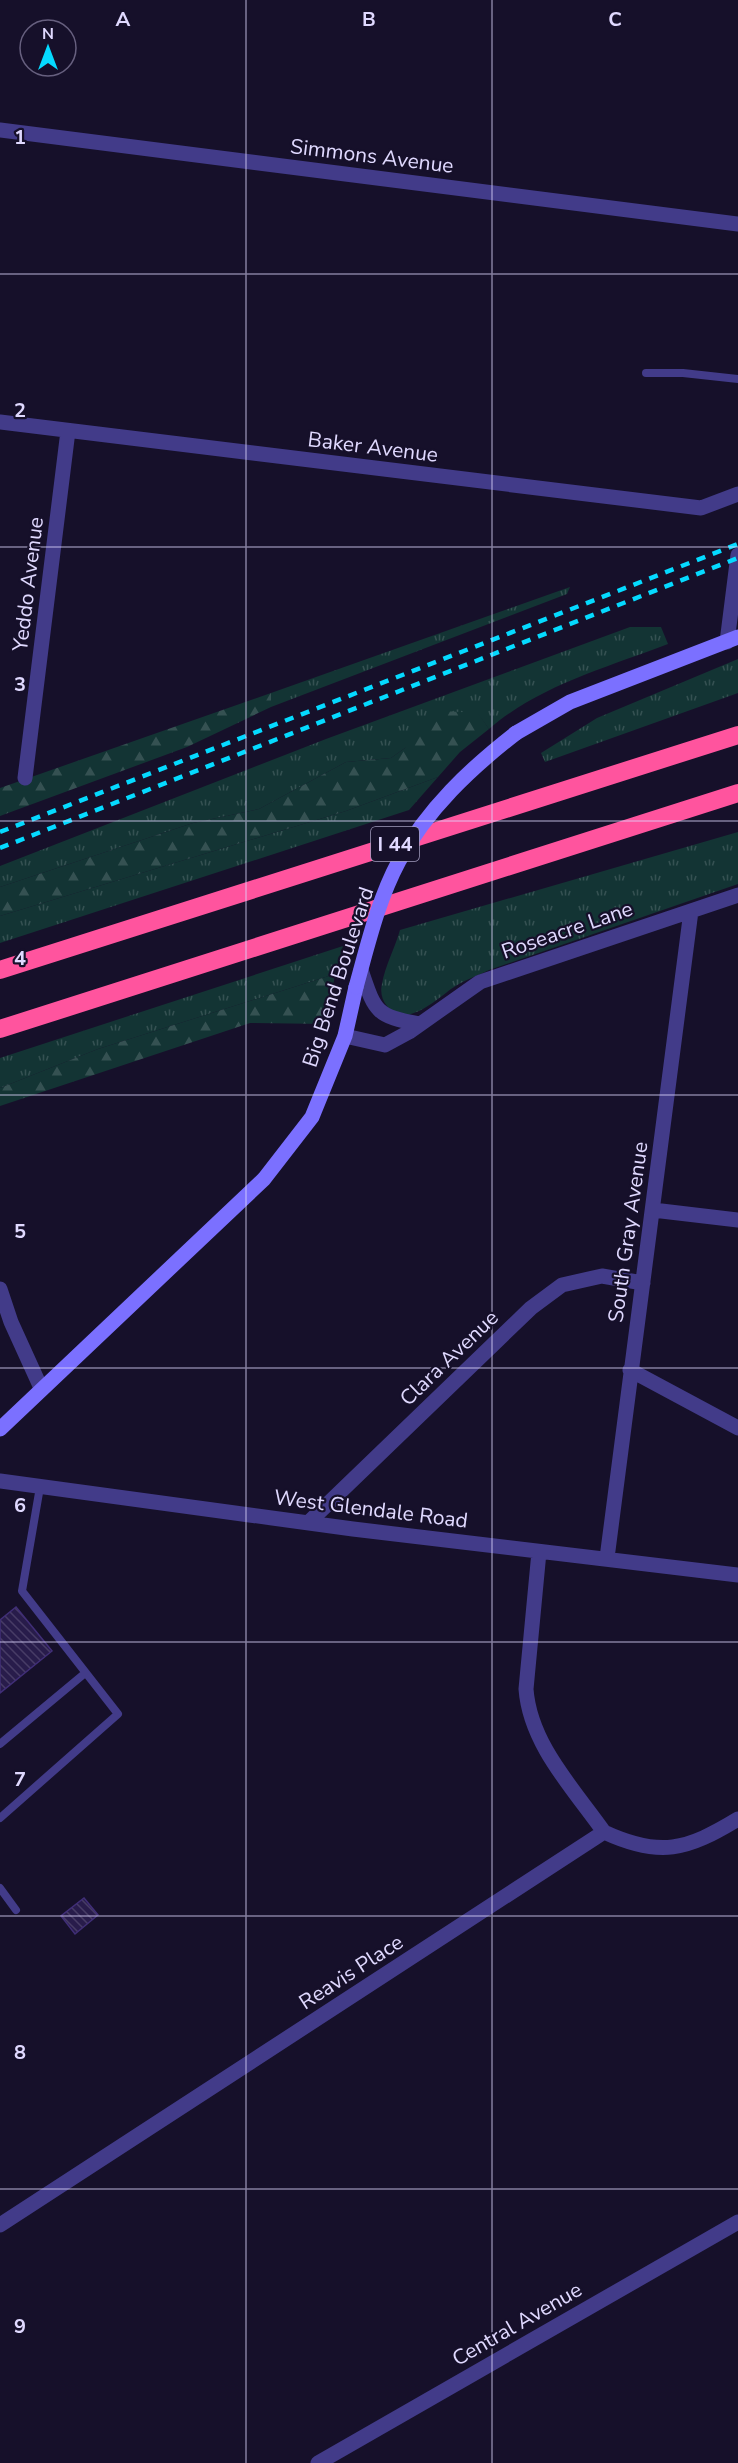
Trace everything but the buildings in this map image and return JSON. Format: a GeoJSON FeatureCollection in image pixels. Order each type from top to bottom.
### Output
{"type":"FeatureCollection","features":[{"type":"Feature","properties":{"kind":"highway","name":"I 44"},"geometry":{"type":"LineString","coordinates":[[0,970],[738,735]]}},
{"type":"Feature","properties":{"kind":"highway"},"geometry":{"type":"LineString","coordinates":[[0,1029],[738,793]]}},
{"type":"Feature","properties":{"kind":"main road","name":"Big Bend Boulevard"},"geometry":{"type":"LineString","coordinates":[[0,1429],[264,1179],[312,1117],[345,1036],[375,921],[399,861],[429,817],[473,766],[516,733],[570,702],[732,640]]}},
{"type":"Feature","properties":{"kind":"street","name":"Simmons Avenue"},"geometry":{"type":"LineString","coordinates":[[0,130],[738,224]]}},
{"type":"Feature","properties":{"kind":"street","name":"Baker Avenue"},"geometry":{"type":"LineString","coordinates":[[0,422],[701,508],[738,494]]}},
{"type":"Feature","properties":{"kind":"street","name":"Yeddo Avenue"},"geometry":{"type":"LineString","coordinates":[[25,778],[68,431]]}},
{"type":"Feature","properties":{"kind":"street"},"geometry":{"type":"LineString","coordinates":[[732,640],[738,555]]}},
{"type":"Feature","properties":{"kind":"street","name":"Roseacre Lane"},"geometry":{"type":"LineString","coordinates":[[345,1036],[386,1045],[480,982],[738,895]]}},
{"type":"Feature","properties":{"kind":"street","name":"South Gray Avenue"},"geometry":{"type":"LineString","coordinates":[[607,1558],[691,911]]}},
{"type":"Feature","properties":{"kind":"street"},"geometry":{"type":"LineString","coordinates":[[361,970],[372,1002],[381,1014],[394,1020],[419,1024]]}},
{"type":"Feature","properties":{"kind":"street"},"geometry":{"type":"LineString","coordinates":[[653,1210],[738,1221]]}},
{"type":"Feature","properties":{"kind":"street","name":"Clara Avenue"},"geometry":{"type":"LineString","coordinates":[[308,1522],[531,1308],[562,1285],[602,1276],[643,1283]]}},
{"type":"Feature","properties":{"kind":"street"},"geometry":{"type":"LineString","coordinates":[[0,1289],[11,1323],[41,1388]]}},
{"type":"Feature","properties":{"kind":"street"},"geometry":{"type":"LineString","coordinates":[[630,1370],[738,1428]]}},
{"type":"Feature","properties":{"kind":"street","name":"West Glendale Road"},"geometry":{"type":"LineString","coordinates":[[0,1481],[539,1552],[607,1558],[738,1575]]}},
{"type":"Feature","properties":{"kind":"street"},"geometry":{"type":"LineString","coordinates":[[539,1552],[526,1689],[528,1711],[545,1747],[604,1832],[628,1844],[664,1849],[704,1840],[738,1819]]}},
{"type":"Feature","properties":{"kind":"street","name":"Reavis Place"},"geometry":{"type":"LineString","coordinates":[[0,2225],[604,1832]]}},
{"type":"Feature","properties":{"kind":"street","name":"Central Avenue"},"geometry":{"type":"LineString","coordinates":[[318,2463],[738,2222]]}},
{"type":"Feature","properties":{"kind":"lane"},"geometry":{"type":"LineString","coordinates":[[646,373],[683,373],[738,379]]}},
{"type":"Feature","properties":{"kind":"lane"},"geometry":{"type":"LineString","coordinates":[[0,1818],[118,1714],[84,1674],[22,1591],[40,1487]]}},
{"type":"Feature","properties":{"kind":"lane"},"geometry":{"type":"LineString","coordinates":[[0,1744],[84,1674]]}},
{"type":"Feature","properties":{"kind":"lane"},"geometry":{"type":"LineString","coordinates":[[0,1888],[16,1910]]}},
{"type":"Feature","properties":{"kind":"green space"},"geometry":{"type":"Polygon","coordinates":[[[570,587],[567,594],[271,707],[271,693],[570,587]]]}},
{"type":"Feature","properties":{"kind":"green space"},"geometry":{"type":"Polygon","coordinates":[[[630,627],[661,627],[668,644],[551,689],[508,714],[489,729],[478,714],[405,748],[391,758],[346,762],[259,809],[193,823],[0,887],[0,866],[326,739],[630,627]]]}},
{"type":"Feature","properties":{"kind":"green space"},"geometry":{"type":"Polygon","coordinates":[[[738,659],[738,693],[545,762],[541,753],[597,718],[738,659]]]}},
{"type":"Feature","properties":{"kind":"green space"},"geometry":{"type":"Polygon","coordinates":[[[271,693],[271,707],[187,747],[0,816],[0,788],[271,693]]]}},
{"type":"Feature","properties":{"kind":"green space"},"geometry":{"type":"Polygon","coordinates":[[[443,711],[478,713],[489,729],[460,752],[438,777],[346,811],[0,916],[0,887],[193,823],[259,809],[346,762],[391,758],[405,748],[443,711]]]}},
{"type":"Feature","properties":{"kind":"green space"},"geometry":{"type":"Polygon","coordinates":[[[438,777],[409,810],[0,943],[0,916],[346,811],[438,777]]]}},
{"type":"Feature","properties":{"kind":"green space"},"geometry":{"type":"Polygon","coordinates":[[[738,832],[738,884],[489,970],[451,989],[429,1006],[411,1014],[394,1013],[384,1001],[381,990],[383,977],[400,930],[738,832]]]}},
{"type":"Feature","properties":{"kind":"green space"},"geometry":{"type":"Polygon","coordinates":[[[343,946],[335,974],[98,1049],[0,1088],[0,1058],[343,946]]]}},
{"type":"Feature","properties":{"kind":"green space"},"geometry":{"type":"Polygon","coordinates":[[[335,974],[327,1024],[250,1023],[0,1106],[0,1088],[98,1049],[335,974]]]}},
{"type":"Feature","properties":{"kind":"railway"},"geometry":{"type":"LineString","coordinates":[[0,832],[738,544]]}},
{"type":"Feature","properties":{"kind":"railway"},"geometry":{"type":"LineString","coordinates":[[0,848],[738,558]]}}]}
